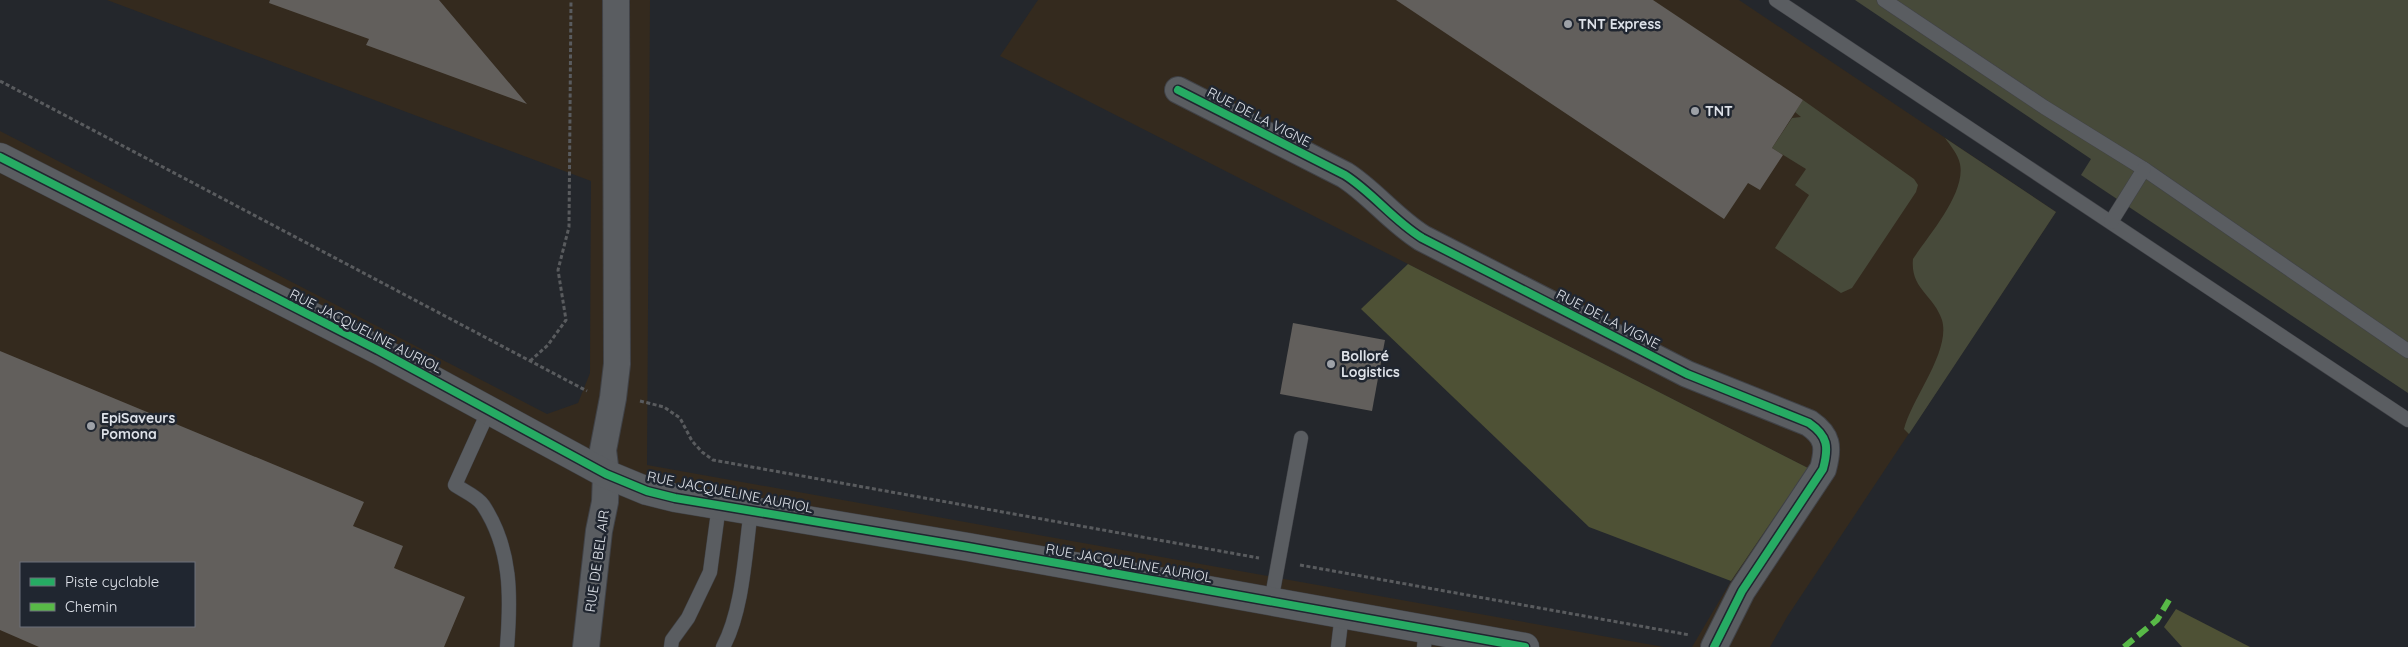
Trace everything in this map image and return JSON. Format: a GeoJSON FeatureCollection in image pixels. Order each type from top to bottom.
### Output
{"type":"FeatureCollection","features":[{"type":"Feature","properties":{"kind":"street","name":"RUE DE BEL AIR"},"geometry":{"type":"LineString","coordinates":[[586,647],[599,531],[605,502],[606,474],[603,450],[613,398],[618,327],[616,0]]}},
{"type":"Feature","properties":{"kind":"street","name":"RUE DE LA VIGNE"},"geometry":{"type":"LineString","coordinates":[[1178,90],[1345,175],[1363,187],[1408,230],[1422,238],[1687,374],[1809,422],[1819,430],[1826,440],[1827,455],[1824,469],[1742,591],[1716,644]]}},
{"type":"Feature","properties":{"kind":"street","name":"RUE JACQUELINE AURIOL"},"geometry":{"type":"LineString","coordinates":[[0,157],[489,410],[606,474],[647,491],[1342,614],[1425,638],[1526,647]]}},
{"type":"Feature","properties":{"kind":"lane"},"geometry":{"type":"LineString","coordinates":[[1776,0],[2408,420]]}},
{"type":"Feature","properties":{"kind":"lane"},"geometry":{"type":"LineString","coordinates":[[1884,0],[2044,107],[2144,169],[2408,350]]}},
{"type":"Feature","properties":{"kind":"lane"},"geometry":{"type":"LineString","coordinates":[[2110,222],[2144,169]]}},
{"type":"Feature","properties":{"kind":"lane"},"geometry":{"type":"LineString","coordinates":[[489,410],[455,485],[482,504],[499,538],[509,577],[510,607],[507,647]]}},
{"type":"Feature","properties":{"kind":"lane"},"geometry":{"type":"LineString","coordinates":[[1271,602],[1301,438]]}},
{"type":"Feature","properties":{"kind":"lane"},"geometry":{"type":"LineString","coordinates":[[671,647],[672,640],[688,618],[710,572],[719,505]]}},
{"type":"Feature","properties":{"kind":"lane"},"geometry":{"type":"LineString","coordinates":[[723,647],[729,637],[738,599],[750,510]]}},
{"type":"Feature","properties":{"kind":"lane"},"geometry":{"type":"LineString","coordinates":[[1338,647],[1342,614]]}},
{"type":"Feature","properties":{"kind":"path"},"geometry":{"type":"LineString","coordinates":[[530,361],[548,345],[566,320],[558,270],[569,227],[571,0]]}},
{"type":"Feature","properties":{"kind":"path"},"geometry":{"type":"LineString","coordinates":[[0,81],[596,395],[638,400],[664,407],[680,418],[692,441],[712,460],[1279,561],[1716,644]]}},
{"type":"Feature","properties":{"kind":"shaded area"},"geometry":{"type":"Polygon","coordinates":[[[107,0],[650,0],[647,465],[1664,647],[0,647],[0,131],[547,414],[578,403],[590,373],[591,181],[107,0]]]}},
{"type":"Feature","properties":{"kind":"shaded area"},"geometry":{"type":"Polygon","coordinates":[[[1038,0],[1739,0],[2056,212],[1787,617],[1770,647],[1692,647],[1731,581],[1808,468],[1000,56],[1038,0]]]}},
{"type":"Feature","properties":{"kind":"green space"},"geometry":{"type":"Polygon","coordinates":[[[1855,0],[2408,0],[2408,393],[2081,175],[2091,159],[1855,0]]]}},
{"type":"Feature","properties":{"kind":"green space"},"geometry":{"type":"Polygon","coordinates":[[[1803,100],[1914,179],[1918,185],[1916,192],[1852,288],[1841,293],[1775,248],[1809,195],[1795,185],[1806,169],[1772,148],[1792,118],[1801,117],[1795,112],[1803,100]]]}},
{"type":"Feature","properties":{"kind":"green space"},"geometry":{"type":"Polygon","coordinates":[[[1945,138],[2056,212],[1909,434],[1904,429],[1908,417],[1936,360],[1943,332],[1942,320],[1938,311],[1915,278],[1913,259],[1945,213],[1957,188],[1960,164],[1956,153],[1945,138]]]}},
{"type":"Feature","properties":{"kind":"green space"},"geometry":{"type":"Polygon","coordinates":[[[1408,264],[1808,468],[1731,581],[1589,527],[1361,309],[1408,264]]]}},
{"type":"Feature","properties":{"kind":"green space"},"geometry":{"type":"Polygon","coordinates":[[[2176,609],[2250,647],[2182,647],[2164,627],[2176,609]]]}},
{"type":"Feature","properties":{"kind":"building"},"geometry":{"type":"Polygon","coordinates":[[[270,0],[439,0],[527,104],[366,45],[369,39],[269,3],[270,0]]]}},
{"type":"Feature","properties":{"kind":"building","name":"TNT"},"geometry":{"type":"Polygon","coordinates":[[[1396,0],[1653,0],[1803,100],[1772,148],[1783,155],[1760,190],[1748,183],[1724,219],[1396,0]]]}},
{"type":"Feature","properties":{"kind":"building"},"geometry":{"type":"Polygon","coordinates":[[[1293,323],[1385,340],[1372,411],[1280,394],[1293,323]]]}},
{"type":"Feature","properties":{"kind":"building","name":"EpiSaveurs Pomona"},"geometry":{"type":"Polygon","coordinates":[[[0,351],[364,502],[353,526],[403,546],[394,568],[465,597],[444,647],[39,647],[0,630],[0,351]]]}},
{"type":"Feature","properties":{"kind":"marked path"},"geometry":{"type":"LineString","coordinates":[[2124,647],[2157,620],[2172,595]]}},
{"type":"Feature","properties":{"kind":"cycle path"},"geometry":{"type":"LineString","coordinates":[[1178,90],[1345,175],[1422,238],[1687,374],[1809,423],[1820,433],[1826,448],[1823,469],[1742,591],[1714,647]]}},
{"type":"Feature","properties":{"kind":"cycle path"},"geometry":{"type":"LineString","coordinates":[[0,157],[378,350],[606,474],[647,491],[675,498],[968,547],[1525,647]]}},
{"type":"Feature","properties":{"kind":"place","name":"TNT Express"},"geometry":{"type":"Point","coordinates":[1568,24]}},
{"type":"Feature","properties":{"kind":"place","name":"TNT"},"geometry":{"type":"Point","coordinates":[1695,111]}},
{"type":"Feature","properties":{"kind":"place","name":"Bolloré Logistics"},"geometry":{"type":"Point","coordinates":[1331,364]}},
{"type":"Feature","properties":{"kind":"place","name":"EpiSaveurs Pomona"},"geometry":{"type":"Point","coordinates":[91,426]}}]}
